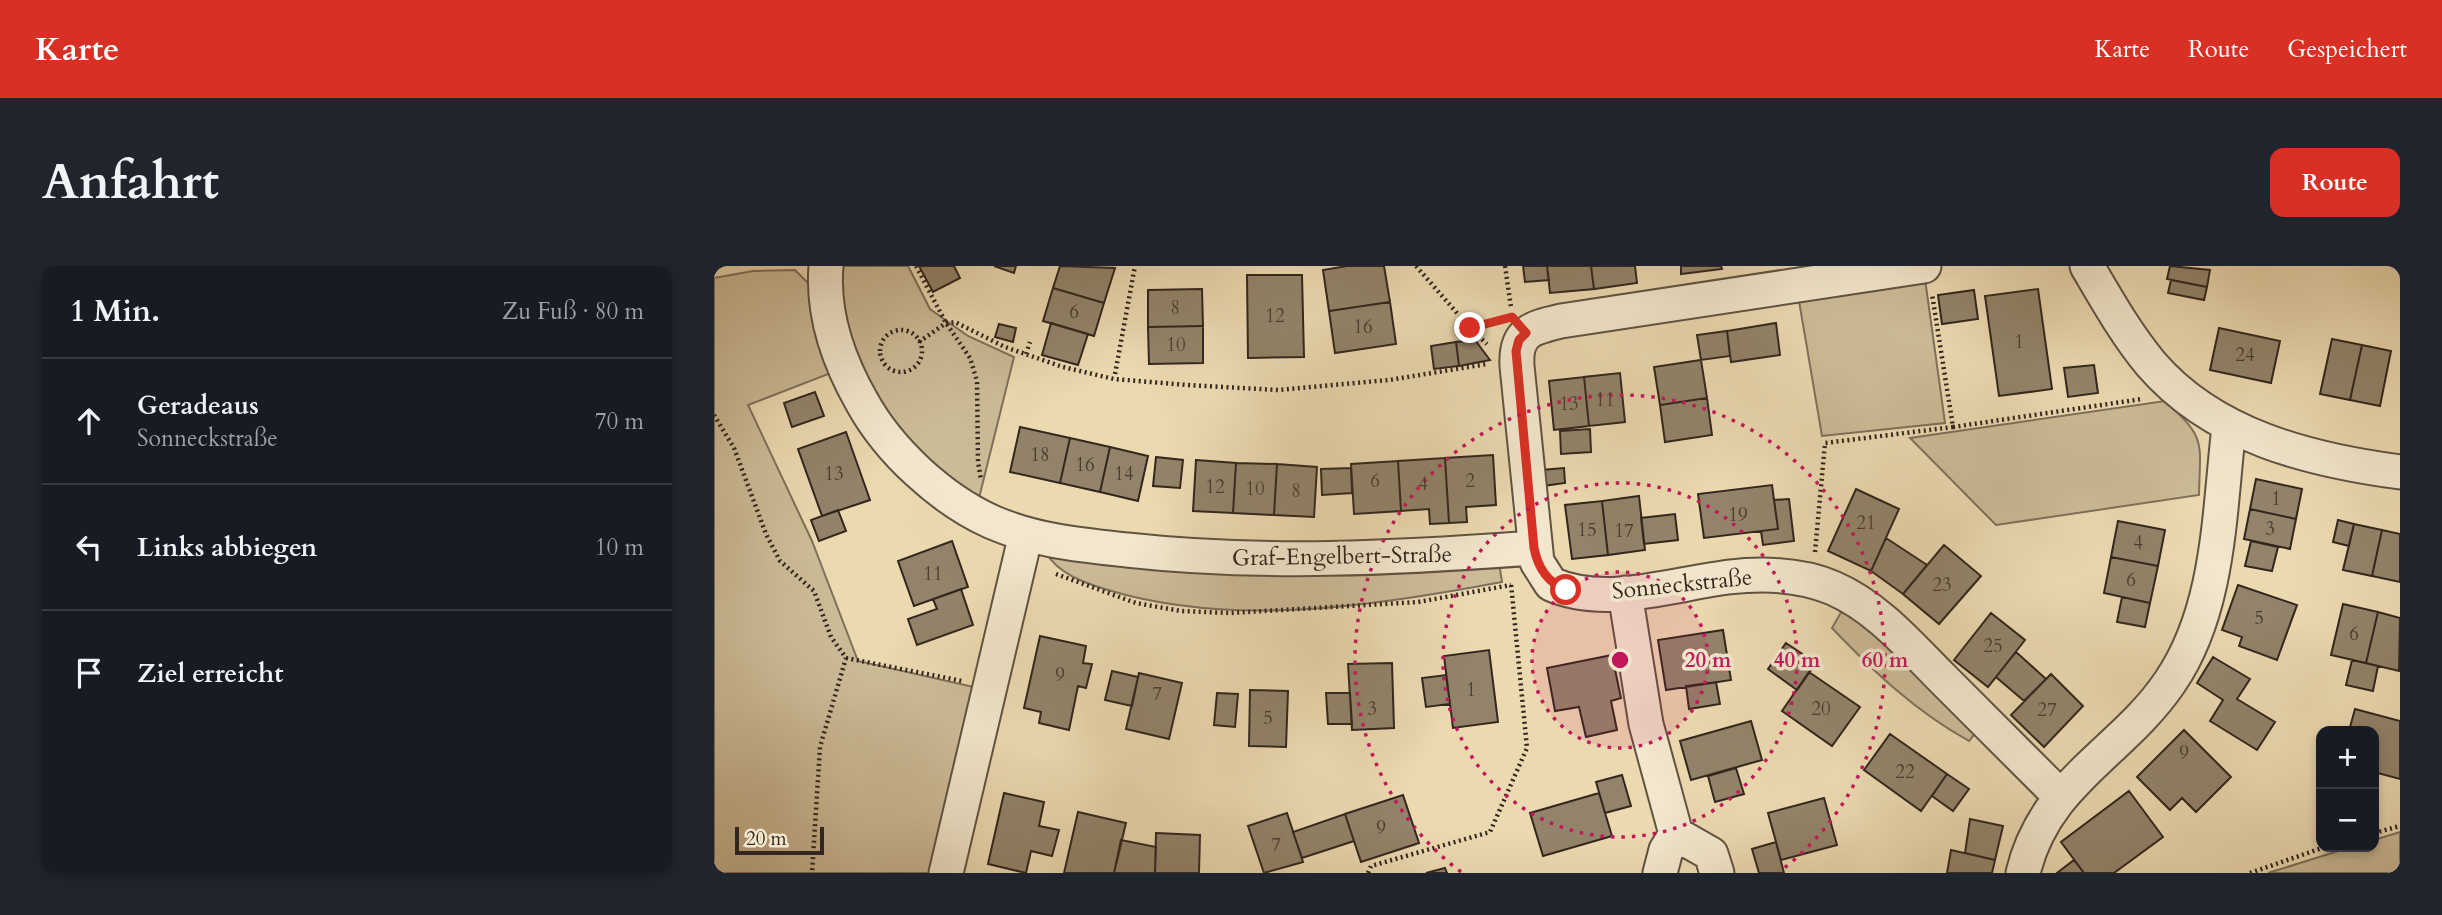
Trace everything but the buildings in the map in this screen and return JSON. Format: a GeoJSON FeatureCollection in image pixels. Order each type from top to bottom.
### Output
{"type":"FeatureCollection","features":[{"type":"Feature","properties":{"kind":"street","name":"Graf-Engelbert-Straße"},"geometry":{"type":"LineString","coordinates":[[826,266],[827,310],[841,359],[868,413],[886,438],[928,480],[991,522],[1054,542],[1232,560],[1323,561],[1521,549]]}},
{"type":"Feature","properties":{"kind":"street"},"geometry":{"type":"LineString","coordinates":[[2087,266],[2126,331],[2152,365],[2176,390],[2229,427],[2284,447],[2400,472]]}},
{"type":"Feature","properties":{"kind":"street"},"geometry":{"type":"LineString","coordinates":[[1519,325],[1928,279]]}},
{"type":"Feature","properties":{"kind":"street","name":"Sonneckstraße"},"geometry":{"type":"LineString","coordinates":[[1519,325],[1516,351],[1521,549],[1537,562],[1551,584],[1585,593],[1625,593],[1735,576],[1777,574],[1812,580],[1836,589],[1868,609],[1894,631],[2060,796]]}},
{"type":"Feature","properties":{"kind":"street"},"geometry":{"type":"LineString","coordinates":[[2023,873],[2043,824],[2060,796],[2150,708],[2169,684],[2193,644],[2212,575],[2229,427]]}},
{"type":"Feature","properties":{"kind":"street"},"geometry":{"type":"LineString","coordinates":[[949,872],[1026,534]]}},
{"type":"Feature","properties":{"kind":"street"},"geometry":{"type":"LineString","coordinates":[[1625,593],[1646,724],[1676,834],[1711,854],[1717,873]]}},
{"type":"Feature","properties":{"kind":"street"},"geometry":{"type":"LineString","coordinates":[[1660,873],[1666,850],[1676,834]]}},
{"type":"Feature","properties":{"kind":"path"},"geometry":{"type":"LineString","coordinates":[[916,266],[946,323],[970,358],[977,381],[978,462],[983,490]]}},
{"type":"Feature","properties":{"kind":"path"},"geometry":{"type":"LineString","coordinates":[[1115,374],[1135,266]]}},
{"type":"Feature","properties":{"kind":"path"},"geometry":{"type":"LineString","coordinates":[[1416,266],[1470,328],[1519,325],[1505,266]]}},
{"type":"Feature","properties":{"kind":"path"},"geometry":{"type":"LineString","coordinates":[[1928,279],[1953,427]]}},
{"type":"Feature","properties":{"kind":"path"},"geometry":{"type":"LineString","coordinates":[[919,342],[946,323],[955,322],[1026,354],[1063,367],[1114,379],[1278,390],[1389,380],[1495,363]]}},
{"type":"Feature","properties":{"kind":"path"},"geometry":{"type":"LineString","coordinates":[[907,332],[919,342],[921,358],[910,370],[894,371],[882,361],[881,345],[891,333],[907,332]]}},
{"type":"Feature","properties":{"kind":"path"},"geometry":{"type":"LineString","coordinates":[[1026,354],[1030,342]]}},
{"type":"Feature","properties":{"kind":"path"},"geometry":{"type":"LineString","coordinates":[[1812,580],[1825,443],[2161,396],[2176,390]]}},
{"type":"Feature","properties":{"kind":"path"},"geometry":{"type":"LineString","coordinates":[[714,415],[734,448],[779,561],[814,592],[831,637],[846,658],[990,687]]}},
{"type":"Feature","properties":{"kind":"path"},"geometry":{"type":"LineString","coordinates":[[1026,534],[1045,570],[1136,603],[1181,611],[1230,613],[1418,602],[1511,585]]}},
{"type":"Feature","properties":{"kind":"path"},"geometry":{"type":"LineString","coordinates":[[1368,873],[1371,866],[1490,832],[1527,748],[1511,585],[1521,549]]}},
{"type":"Feature","properties":{"kind":"path"},"geometry":{"type":"LineString","coordinates":[[812,873],[820,747],[846,658]]}},
{"type":"Feature","properties":{"kind":"path"},"geometry":{"type":"LineString","coordinates":[[2379,832],[2400,826]]}},
{"type":"Feature","properties":{"kind":"path"},"geometry":{"type":"LineString","coordinates":[[2250,873],[2316,850]]}},
{"type":"Feature","properties":{"kind":"shaded area"},"geometry":{"type":"Polygon","coordinates":[[[844,266],[908,266],[930,309],[968,336],[1014,357],[978,502],[915,456],[852,364],[837,276],[844,266]]]}},
{"type":"Feature","properties":{"kind":"shaded area"},"geometry":{"type":"Polygon","coordinates":[[[795,270],[809,284],[831,373],[748,405],[812,541],[858,661],[978,688],[932,873],[714,873],[714,278],[753,271],[795,270]]]}},
{"type":"Feature","properties":{"kind":"shaded area"},"geometry":{"type":"Polygon","coordinates":[[[1925,279],[1945,423],[1822,436],[1799,301],[1925,279]]]}},
{"type":"Feature","properties":{"kind":"shaded area"},"geometry":{"type":"Polygon","coordinates":[[[2165,401],[2188,424],[2198,442],[2199,495],[1996,525],[1910,438],[2165,401]]]}},
{"type":"Feature","properties":{"kind":"shaded area"},"geometry":{"type":"Polygon","coordinates":[[[1046,553],[1499,563],[1502,582],[1355,605],[1255,610],[1205,608],[1156,602],[1090,584],[1065,572],[1046,553]]]}},
{"type":"Feature","properties":{"kind":"shaded area"},"geometry":{"type":"Polygon","coordinates":[[[1844,607],[1980,727],[1969,741],[1896,690],[1832,628],[1844,607]]]}},
{"type":"Feature","properties":{"kind":"shaded area"},"geometry":{"type":"Polygon","coordinates":[[[2400,832],[2400,873],[2268,873],[2335,852],[2379,852],[2379,838],[2400,832]]]}},
{"type":"Feature","properties":{"kind":"route"},"geometry":{"type":"LineString","coordinates":[[1470,328],[1512,317],[1526,333],[1519,340],[1516,351],[1534,548],[1537,562],[1551,584],[1566,590]]}}]}
